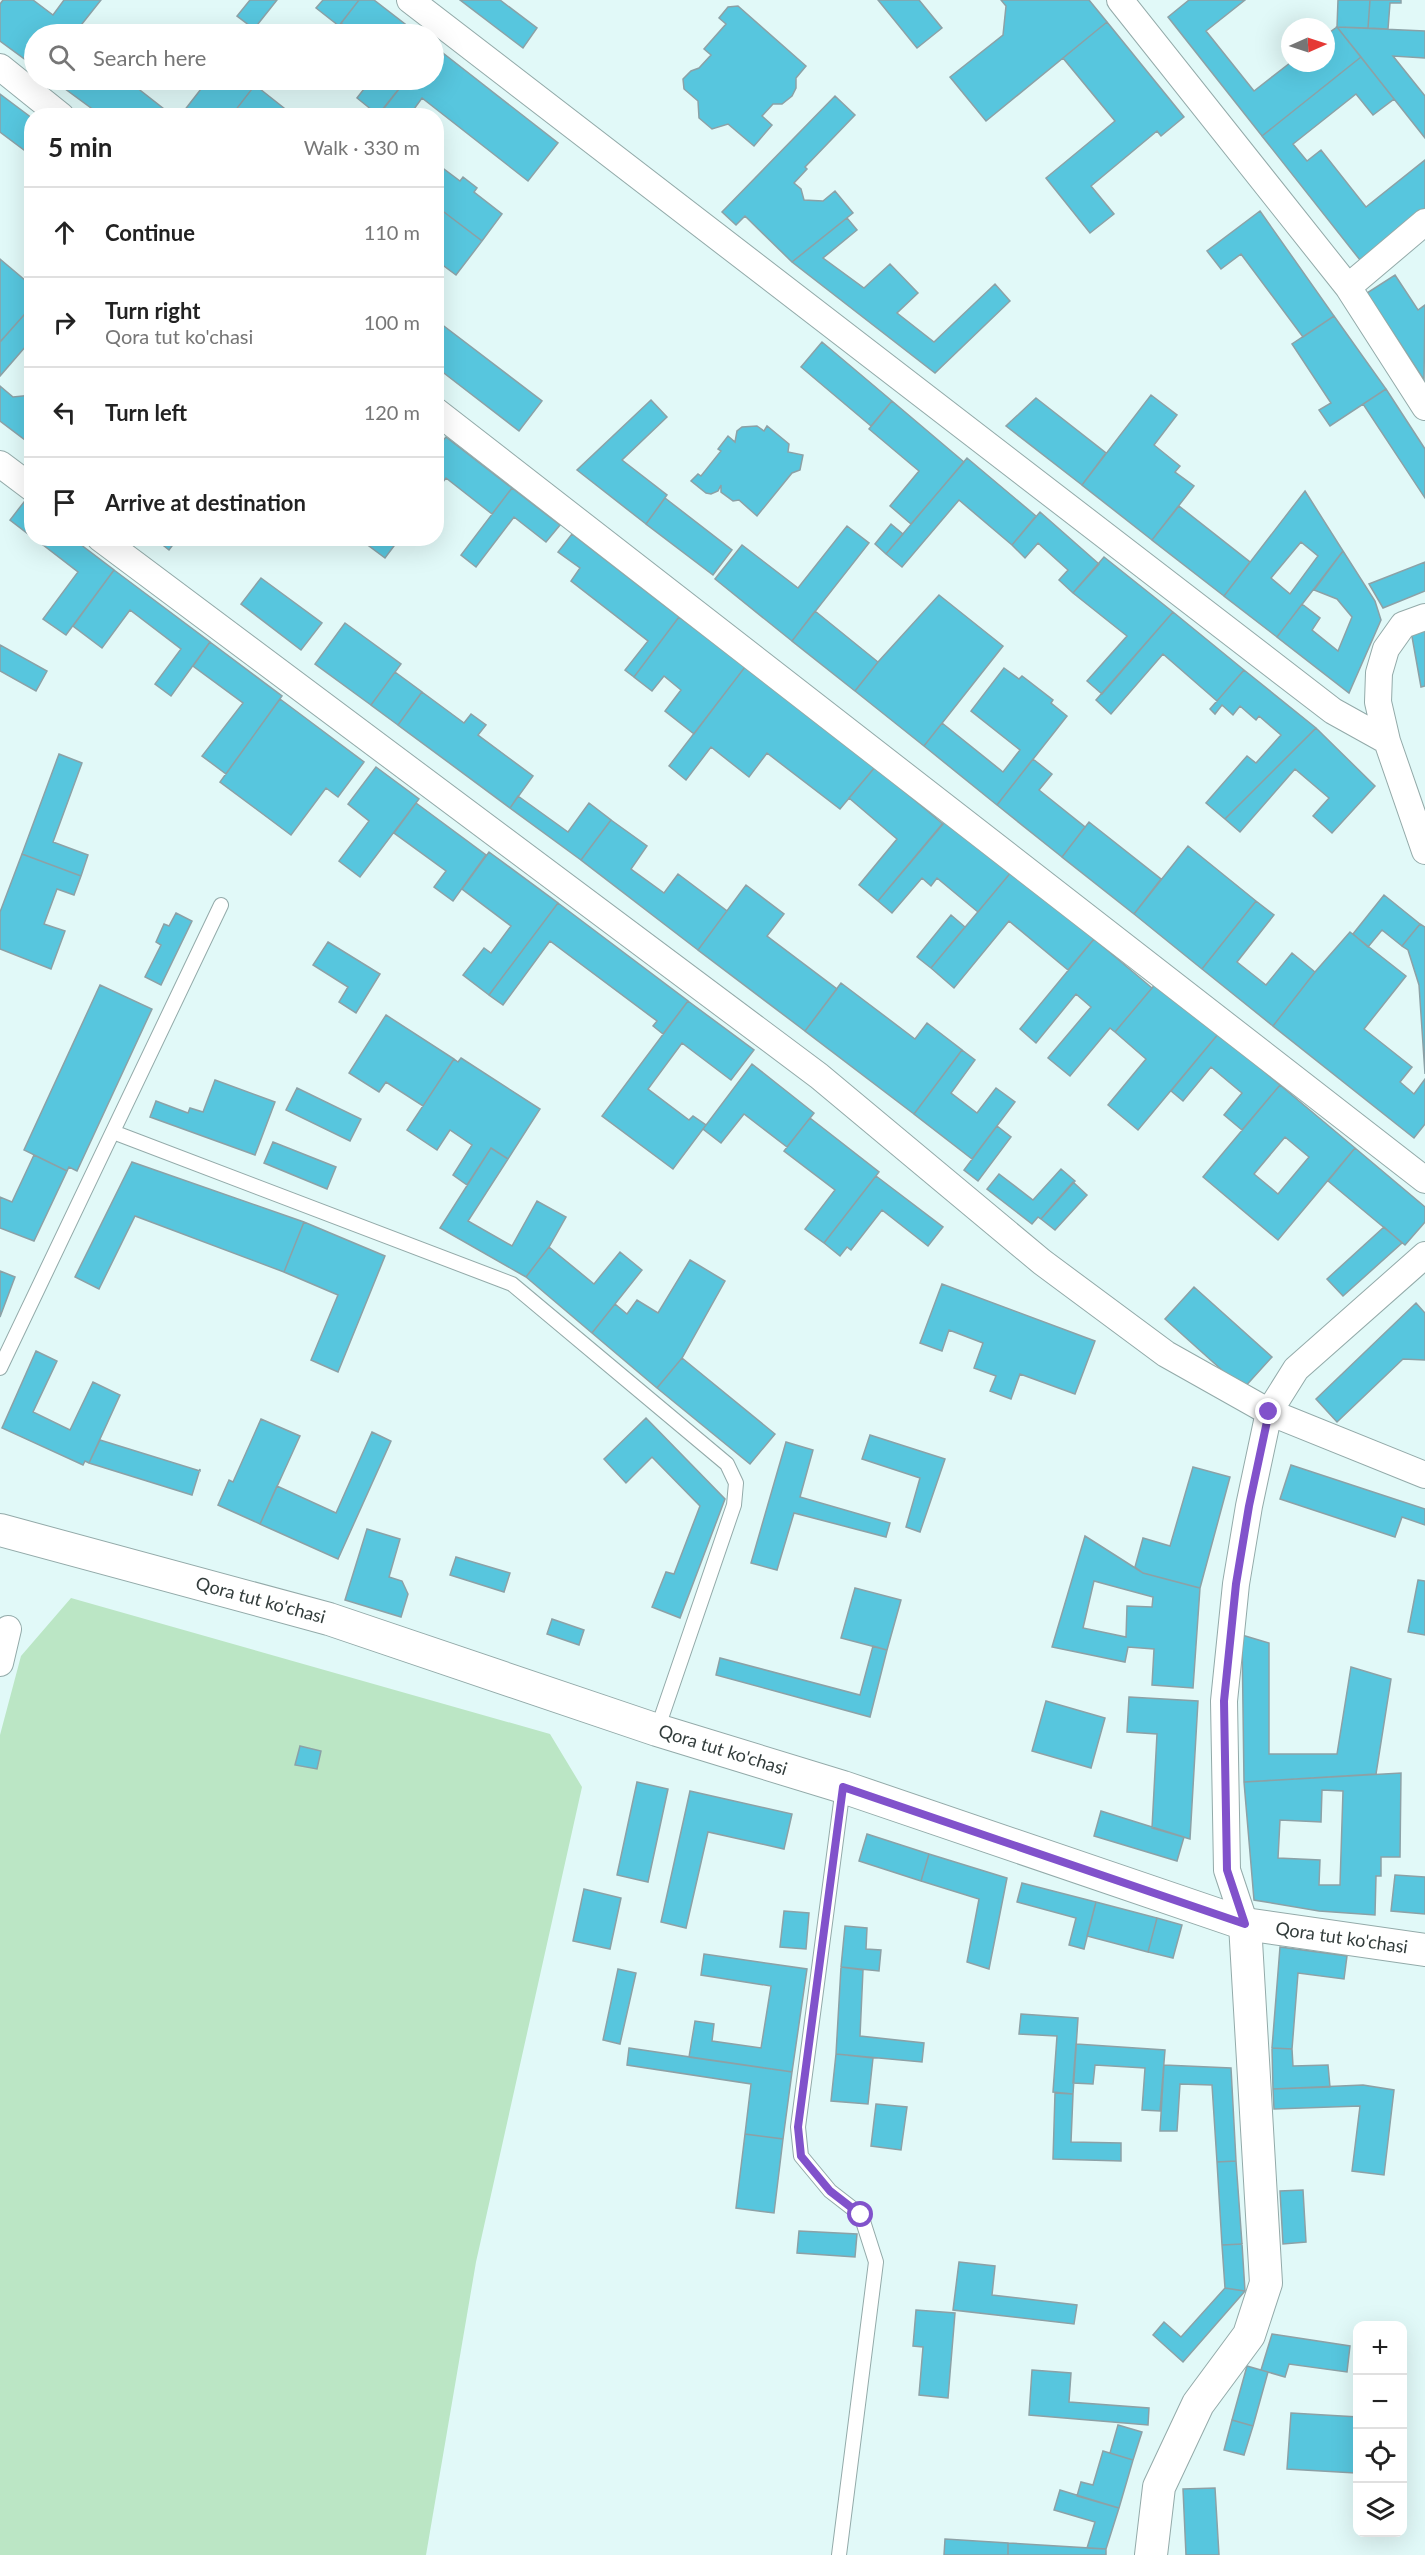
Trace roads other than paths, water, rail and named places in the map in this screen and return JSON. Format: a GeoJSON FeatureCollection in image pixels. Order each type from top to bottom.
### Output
{"type":"FeatureCollection","features":[{"type":"Feature","properties":{"kind":"street"},"geometry":{"type":"LineString","coordinates":[[410,0],[441,24]]}},
{"type":"Feature","properties":{"kind":"street"},"geometry":{"type":"LineString","coordinates":[[1120,0],[1348,286],[1425,407]]}},
{"type":"Feature","properties":{"kind":"street"},"geometry":{"type":"LineString","coordinates":[[444,26],[1333,711],[1387,741]]}},
{"type":"Feature","properties":{"kind":"street"},"geometry":{"type":"LineString","coordinates":[[0,67],[24,86]]}},
{"type":"Feature","properties":{"kind":"street"},"geometry":{"type":"LineString","coordinates":[[29,90],[51,108]]}},
{"type":"Feature","properties":{"kind":"street"},"geometry":{"type":"LineString","coordinates":[[1348,286],[1425,222]]}},
{"type":"Feature","properties":{"kind":"street"},"geometry":{"type":"LineString","coordinates":[[444,417],[1425,1180]]}},
{"type":"Feature","properties":{"kind":"street"},"geometry":{"type":"LineString","coordinates":[[0,464],[24,482]]}},
{"type":"Feature","properties":{"kind":"street"},"geometry":{"type":"LineString","coordinates":[[111,546],[819,1076],[1042,1262],[1166,1354],[1269,1412],[1425,1475]]}},
{"type":"Feature","properties":{"kind":"street"},"geometry":{"type":"LineString","coordinates":[[1425,617],[1402,626],[1386,650],[1379,673],[1378,702],[1387,741],[1425,851]]}},
{"type":"Feature","properties":{"kind":"street"},"geometry":{"type":"LineString","coordinates":[[1151,2555],[1159,2487],[1198,2404],[1249,2335],[1266,2283],[1245,1924],[1227,1870],[1224,1701],[1236,1584],[1249,1506],[1269,1412],[1296,1369],[1425,1255]]}},
{"type":"Feature","properties":{"kind":"street","name":"Qora tut ko'chasi"},"geometry":{"type":"LineString","coordinates":[[8,1538],[329,1619],[657,1730],[843,1787],[1245,1924],[1425,1950]]}},
{"type":"Feature","properties":{"kind":"street"},"geometry":{"type":"LineString","coordinates":[[0,1663],[8,1629]]}},
{"type":"Feature","properties":{"kind":"lane"},"geometry":{"type":"LineString","coordinates":[[0,1368],[221,904]]}},
{"type":"Feature","properties":{"kind":"lane"},"geometry":{"type":"LineString","coordinates":[[113,1132],[512,1284],[727,1464],[736,1483],[734,1505],[657,1730]]}},
{"type":"Feature","properties":{"kind":"lane"},"geometry":{"type":"LineString","coordinates":[[839,2555],[876,2262],[861,2215],[830,2191],[801,2156],[798,2127],[843,1787]]}}]}
